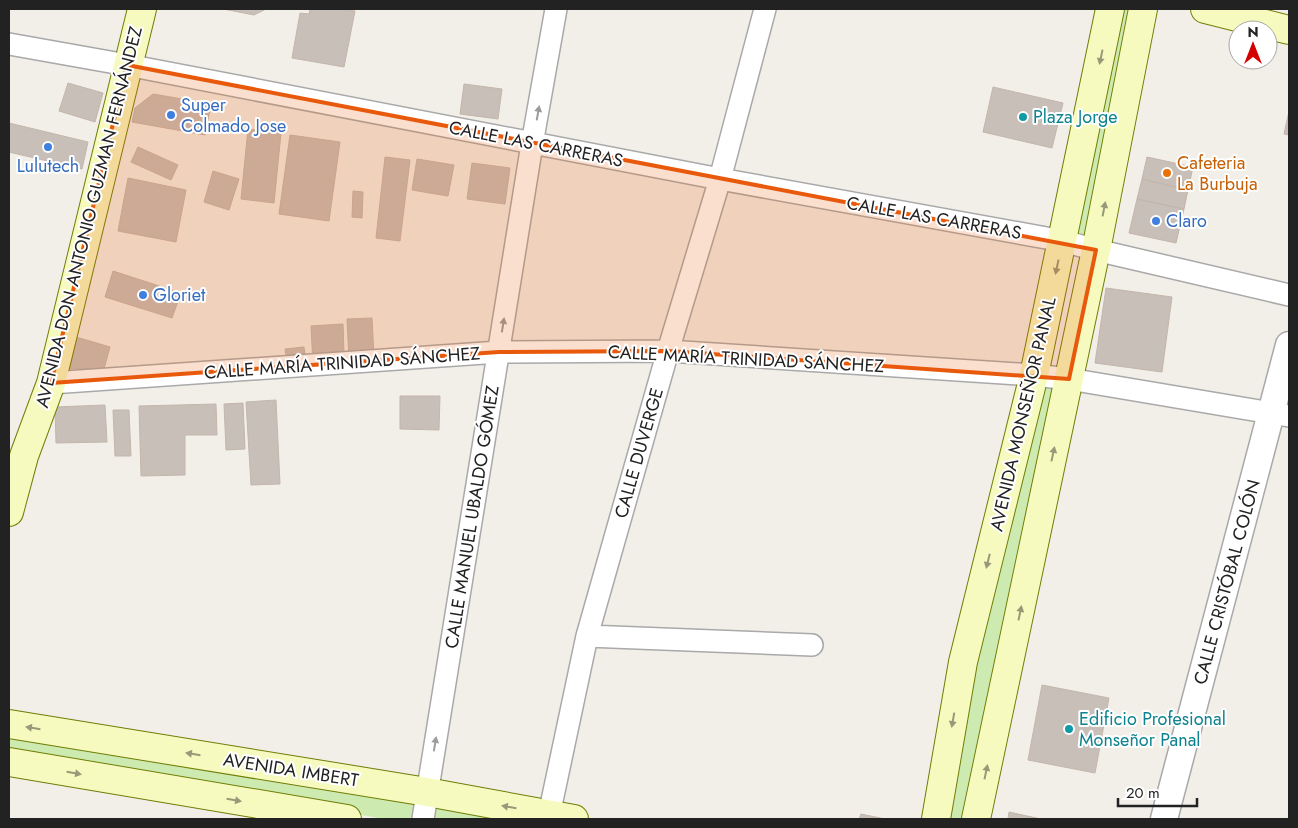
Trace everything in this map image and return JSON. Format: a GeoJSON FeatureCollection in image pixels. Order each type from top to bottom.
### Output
{"type":"FeatureCollection","features":[{"type":"Feature","properties":{"kind":"main road","name":"AVENIDA DON ANTONIO GUZMAN FERNÁNDEZ"},"geometry":{"type":"LineString","coordinates":[[9,512],[16,456],[50,383],[142,9]]}},
{"type":"Feature","properties":{"kind":"main road","name":"AVENIDA MONSEÑOR PANAL"},"geometry":{"type":"LineString","coordinates":[[936,819],[963,662],[1034,375],[1110,9]]}},
{"type":"Feature","properties":{"kind":"main road","name":"AVENIDA MONSEÑOR PANAL"},"geometry":{"type":"LineString","coordinates":[[976,819],[1096,250],[1142,9]]}},
{"type":"Feature","properties":{"kind":"main road"},"geometry":{"type":"LineString","coordinates":[[1205,9],[1289,30]]}},
{"type":"Feature","properties":{"kind":"main road","name":"AVENIDA IMBERT"},"geometry":{"type":"LineString","coordinates":[[9,724],[427,792],[557,818]]}},
{"type":"Feature","properties":{"kind":"main road"},"geometry":{"type":"LineString","coordinates":[[9,762],[347,819]]}},
{"type":"Feature","properties":{"kind":"street","name":"CALLE MANUEL UBALDO GÓMEZ"},"geometry":{"type":"LineString","coordinates":[[423,819],[532,144],[556,9]]}},
{"type":"Feature","properties":{"kind":"street","name":"CALLE DUVERGE"},"geometry":{"type":"LineString","coordinates":[[557,818],[587,636],[668,351],[720,180],[766,9]]}},
{"type":"Feature","properties":{"kind":"street","name":"CALLE LAS CARRERAS"},"geometry":{"type":"LineString","coordinates":[[9,44],[127,65],[720,180],[1063,241],[1289,295]]}},
{"type":"Feature","properties":{"kind":"street","name":"CALLE CRISTÓBAL COLÓN"},"geometry":{"type":"LineString","coordinates":[[1164,819],[1281,414],[1289,345]]}},
{"type":"Feature","properties":{"kind":"street","name":"CALLE MARÍA TRINIDAD SÁNCHEZ"},"geometry":{"type":"LineString","coordinates":[[50,383],[499,352],[668,351],[1034,375],[1069,379],[1281,414]]}},
{"type":"Feature","properties":{"kind":"street"},"geometry":{"type":"LineString","coordinates":[[587,636],[812,645]]}},
{"type":"Feature","properties":{"kind":"highlighted area"},"geometry":{"type":"Polygon","coordinates":[[[127,65],[1096,250],[1069,379],[668,351],[499,352],[51,383],[127,65]]]}},
{"type":"Feature","properties":{"kind":"green space"},"geometry":{"type":"Polygon","coordinates":[[[1118,9],[1135,9],[1091,241],[1070,236],[1118,9]]]}},
{"type":"Feature","properties":{"kind":"green space"},"geometry":{"type":"Polygon","coordinates":[[[1041,386],[1057,389],[969,819],[945,819],[1000,547],[1041,386]]]}},
{"type":"Feature","properties":{"kind":"green space"},"geometry":{"type":"Polygon","coordinates":[[[9,731],[416,797],[415,819],[384,819],[9,753],[9,731]]]}},
{"type":"Feature","properties":{"kind":"green space"},"geometry":{"type":"Polygon","coordinates":[[[434,801],[531,819],[432,819],[434,801]]]}},
{"type":"Feature","properties":{"kind":"building"},"geometry":{"type":"Polygon","coordinates":[[[223,9],[266,9],[254,15],[223,9]]]}},
{"type":"Feature","properties":{"kind":"building"},"geometry":{"type":"Polygon","coordinates":[[[310,9],[355,11],[344,67],[292,58],[300,13],[309,14],[310,9]]]}},
{"type":"Feature","properties":{"kind":"building"},"geometry":{"type":"Polygon","coordinates":[[[68,83],[103,93],[95,122],[59,111],[68,83]]]}},
{"type":"Feature","properties":{"kind":"building"},"geometry":{"type":"Polygon","coordinates":[[[464,84],[502,89],[498,119],[460,114],[464,84]]]}},
{"type":"Feature","properties":{"kind":"building","name":"Plaza Jorge"},"geometry":{"type":"Polygon","coordinates":[[[993,87],[1063,103],[1052,148],[983,132],[993,87]]]}},
{"type":"Feature","properties":{"kind":"building","name":"Super Colmado Jose"},"geometry":{"type":"Polygon","coordinates":[[[153,94],[211,104],[205,135],[132,122],[135,108],[153,94]]]}},
{"type":"Feature","properties":{"kind":"building"},"geometry":{"type":"Polygon","coordinates":[[[1289,111],[1289,135],[1284,134],[1289,111]]]}},
{"type":"Feature","properties":{"kind":"building","name":"Lulutech"},"geometry":{"type":"Polygon","coordinates":[[[9,123],[88,142],[82,169],[9,152],[9,123]]]}},
{"type":"Feature","properties":{"kind":"building"},"geometry":{"type":"Polygon","coordinates":[[[248,129],[281,133],[274,203],[241,199],[248,129]]]}},
{"type":"Feature","properties":{"kind":"building"},"geometry":{"type":"Polygon","coordinates":[[[290,135],[340,142],[329,221],[279,214],[290,135]]]}},
{"type":"Feature","properties":{"kind":"building"},"geometry":{"type":"Polygon","coordinates":[[[138,147],[178,165],[171,180],[131,162],[138,147]]]}},
{"type":"Feature","properties":{"kind":"building"},"geometry":{"type":"Polygon","coordinates":[[[385,157],[410,160],[400,241],[376,238],[385,157]]]}},
{"type":"Feature","properties":{"kind":"building","name":"Cafeteria La Burbuja"},"geometry":{"type":"Polygon","coordinates":[[[1147,157],[1193,167],[1188,190],[1142,179],[1147,157]]]}},
{"type":"Feature","properties":{"kind":"building"},"geometry":{"type":"Polygon","coordinates":[[[417,159],[454,165],[448,196],[412,190],[417,159]]]}},
{"type":"Feature","properties":{"kind":"building"},"geometry":{"type":"Polygon","coordinates":[[[472,163],[510,168],[505,204],[467,199],[472,163]]]}},
{"type":"Feature","properties":{"kind":"building"},"geometry":{"type":"Polygon","coordinates":[[[213,171],[239,179],[229,210],[204,202],[213,171]]]}},
{"type":"Feature","properties":{"kind":"building"},"geometry":{"type":"Polygon","coordinates":[[[128,178],[186,190],[176,242],[118,231],[128,178]]]}},
{"type":"Feature","properties":{"kind":"building"},"geometry":{"type":"Polygon","coordinates":[[[1142,179],[1188,190],[1184,209],[1137,199],[1142,179]]]}},
{"type":"Feature","properties":{"kind":"building"},"geometry":{"type":"Polygon","coordinates":[[[353,191],[363,192],[362,218],[352,217],[353,191]]]}},
{"type":"Feature","properties":{"kind":"building","name":"Claro"},"geometry":{"type":"Polygon","coordinates":[[[1137,199],[1184,209],[1176,243],[1129,233],[1137,199]]]}},
{"type":"Feature","properties":{"kind":"building","name":"Gloriet"},"geometry":{"type":"Polygon","coordinates":[[[113,271],[181,293],[172,318],[105,297],[113,271]]]}},
{"type":"Feature","properties":{"kind":"building"},"geometry":{"type":"Polygon","coordinates":[[[1106,288],[1172,297],[1162,372],[1095,363],[1106,288]]]}},
{"type":"Feature","properties":{"kind":"building"},"geometry":{"type":"Polygon","coordinates":[[[372,318],[374,358],[349,359],[347,319],[372,318]]]}},
{"type":"Feature","properties":{"kind":"building"},"geometry":{"type":"Polygon","coordinates":[[[343,324],[344,355],[313,364],[311,326],[343,324]]]}},
{"type":"Feature","properties":{"kind":"building"},"geometry":{"type":"Polygon","coordinates":[[[76,337],[110,347],[104,369],[70,369],[76,337]]]}},
{"type":"Feature","properties":{"kind":"building"},"geometry":{"type":"Polygon","coordinates":[[[304,347],[306,362],[287,364],[285,349],[304,347]]]}},
{"type":"Feature","properties":{"kind":"building"},"geometry":{"type":"Polygon","coordinates":[[[400,396],[440,396],[439,430],[400,429],[400,396]]]}},
{"type":"Feature","properties":{"kind":"building"},"geometry":{"type":"Polygon","coordinates":[[[276,400],[280,484],[251,485],[246,402],[276,400]]]}},
{"type":"Feature","properties":{"kind":"building"},"geometry":{"type":"Polygon","coordinates":[[[243,403],[245,449],[226,450],[224,404],[243,403]]]}},
{"type":"Feature","properties":{"kind":"building"},"geometry":{"type":"Polygon","coordinates":[[[216,404],[217,435],[185,435],[185,475],[141,476],[139,406],[216,404]]]}},
{"type":"Feature","properties":{"kind":"building"},"geometry":{"type":"Polygon","coordinates":[[[105,405],[107,442],[56,443],[55,407],[105,405]]]}},
{"type":"Feature","properties":{"kind":"building"},"geometry":{"type":"Polygon","coordinates":[[[113,410],[129,410],[131,456],[115,456],[113,410]]]}},
{"type":"Feature","properties":{"kind":"building","name":"Edificio Profesional Monseñor Panal"},"geometry":{"type":"Polygon","coordinates":[[[1042,685],[1109,698],[1095,773],[1028,760],[1042,685]]]}},
{"type":"Feature","properties":{"kind":"building"},"geometry":{"type":"Polygon","coordinates":[[[1009,812],[1041,819],[1008,819],[1009,812]]]}},
{"type":"Feature","properties":{"kind":"building"},"geometry":{"type":"Polygon","coordinates":[[[861,814],[885,819],[859,819],[861,814]]]}},
{"type":"Feature","properties":{"kind":"place","name":"Super Colmado Jose"},"geometry":{"type":"Point","coordinates":[171,115]}},
{"type":"Feature","properties":{"kind":"place","name":"Plaza Jorge"},"geometry":{"type":"Point","coordinates":[1023,117]}},
{"type":"Feature","properties":{"kind":"place","name":"Lulutech"},"geometry":{"type":"Point","coordinates":[48,147]}},
{"type":"Feature","properties":{"kind":"place","name":"Cafeteria La Burbuja"},"geometry":{"type":"Point","coordinates":[1167,173]}},
{"type":"Feature","properties":{"kind":"place","name":"Claro"},"geometry":{"type":"Point","coordinates":[1156,221]}},
{"type":"Feature","properties":{"kind":"place","name":"Gloriet"},"geometry":{"type":"Point","coordinates":[143,295]}},
{"type":"Feature","properties":{"kind":"place","name":"Edificio Profesional Monseñor Panal"},"geometry":{"type":"Point","coordinates":[1069,729]}}]}
